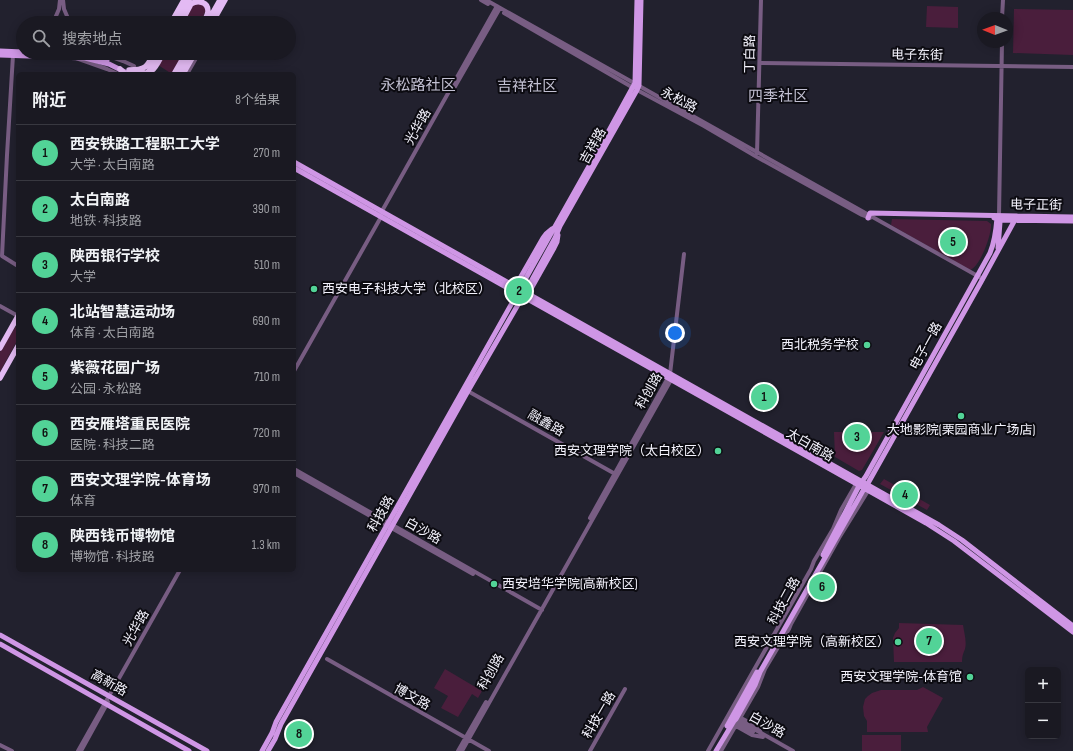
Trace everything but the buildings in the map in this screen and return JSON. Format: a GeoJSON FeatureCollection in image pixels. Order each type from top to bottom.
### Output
{"type":"FeatureCollection","features":[{"type":"Feature","properties":{"kind":"highway"},"geometry":{"type":"LineString","coordinates":[[175,16],[184,0]]}},
{"type":"Feature","properties":{"kind":"highway"},"geometry":{"type":"LineString","coordinates":[[180,16],[189,0]]}},
{"type":"Feature","properties":{"kind":"highway"},"geometry":{"type":"LineString","coordinates":[[209,16],[220,0]]}},
{"type":"Feature","properties":{"kind":"highway"},"geometry":{"type":"LineString","coordinates":[[216,16],[225,0]]}},
{"type":"Feature","properties":{"kind":"highway"},"geometry":{"type":"LineString","coordinates":[[180,16],[194,2],[199,1],[206,4],[208,10],[207,16]]}},
{"type":"Feature","properties":{"kind":"highway"},"geometry":{"type":"LineString","coordinates":[[184,16],[188,9]]}},
{"type":"Feature","properties":{"kind":"highway"},"geometry":{"type":"LineString","coordinates":[[119,72],[139,70],[144,68],[151,60]]}},
{"type":"Feature","properties":{"kind":"highway"},"geometry":{"type":"LineString","coordinates":[[148,72],[155,60]]}},
{"type":"Feature","properties":{"kind":"highway"},"geometry":{"type":"LineString","coordinates":[[150,72],[153,70],[159,60]]}},
{"type":"Feature","properties":{"kind":"highway"},"geometry":{"type":"LineString","coordinates":[[175,72],[182,60]]}},
{"type":"Feature","properties":{"kind":"highway"},"geometry":{"type":"LineString","coordinates":[[180,72],[187,60]]}},
{"type":"Feature","properties":{"kind":"highway"},"geometry":{"type":"LineString","coordinates":[[184,72],[191,60]]}},
{"type":"Feature","properties":{"kind":"highway"},"geometry":{"type":"LineString","coordinates":[[0,348],[16,320]]}},
{"type":"Feature","properties":{"kind":"highway"},"geometry":{"type":"LineString","coordinates":[[0,378],[16,350]]}},
{"type":"Feature","properties":{"kind":"main road","name":"吉祥路"},"geometry":{"type":"LineString","coordinates":[[636,86],[637,0]]}},
{"type":"Feature","properties":{"kind":"main road","name":"吉祥路"},"geometry":{"type":"LineString","coordinates":[[522,291],[606,136],[636,86],[641,0]]}},
{"type":"Feature","properties":{"kind":"main road"},"geometry":{"type":"LineString","coordinates":[[0,52],[16,52]]}},
{"type":"Feature","properties":{"kind":"main road"},"geometry":{"type":"LineString","coordinates":[[0,55],[16,55]]}},
{"type":"Feature","properties":{"kind":"main road"},"geometry":{"type":"LineString","coordinates":[[97,60],[119,72]]}},
{"type":"Feature","properties":{"kind":"main road"},"geometry":{"type":"LineString","coordinates":[[107,60],[131,72]]}},
{"type":"Feature","properties":{"kind":"main road","name":"太白南路"},"geometry":{"type":"LineString","coordinates":[[296,163],[382,214]]}},
{"type":"Feature","properties":{"kind":"main road","name":"太白南路"},"geometry":{"type":"LineString","coordinates":[[296,169],[382,214],[522,291],[669,377],[926,523],[954,541],[1073,632]]}},
{"type":"Feature","properties":{"kind":"main road"},"geometry":{"type":"LineString","coordinates":[[870,217],[999,218]]}},
{"type":"Feature","properties":{"kind":"main road","name":"电子正街"},"geometry":{"type":"LineString","coordinates":[[999,218],[1073,217]]}},
{"type":"Feature","properties":{"kind":"main road","name":"电子一路"},"geometry":{"type":"LineString","coordinates":[[998,251],[999,218]]}},
{"type":"Feature","properties":{"kind":"main road","name":"电子一路"},"geometry":{"type":"LineString","coordinates":[[863,486],[990,253],[994,244],[999,218]]}},
{"type":"Feature","properties":{"kind":"main road","name":"电子正街"},"geometry":{"type":"LineString","coordinates":[[1016,218],[1073,221]]}},
{"type":"Feature","properties":{"kind":"main road","name":"电子一路"},"geometry":{"type":"LineString","coordinates":[[863,486],[983,279],[1016,218]]}},
{"type":"Feature","properties":{"kind":"main road"},"geometry":{"type":"LineString","coordinates":[[522,291],[532,288],[554,248],[557,242],[557,227]]}},
{"type":"Feature","properties":{"kind":"main road","name":"科技路"},"geometry":{"type":"LineString","coordinates":[[268,751],[281,724],[390,525],[522,291]]}},
{"type":"Feature","properties":{"kind":"main road","name":"太白南路"},"geometry":{"type":"LineString","coordinates":[[863,486],[939,524],[1073,626]]}},
{"type":"Feature","properties":{"kind":"main road","name":"科技二路"},"geometry":{"type":"LineString","coordinates":[[716,751],[736,720],[836,530],[863,486]]}},
{"type":"Feature","properties":{"kind":"main road","name":"科技路"},"geometry":{"type":"LineString","coordinates":[[262,751],[276,722],[390,525]]}},
{"type":"Feature","properties":{"kind":"main road","name":"高新路"},"geometry":{"type":"LineString","coordinates":[[0,635],[206,751]]}},
{"type":"Feature","properties":{"kind":"main road","name":"高新路"},"geometry":{"type":"LineString","coordinates":[[0,644],[189,751]]}},
{"type":"Feature","properties":{"kind":"main road","name":"科技二路"},"geometry":{"type":"LineString","coordinates":[[712,751],[736,720]]}},
{"type":"Feature","properties":{"kind":"street"},"geometry":{"type":"LineString","coordinates":[[56,16],[60,9],[60,0]]}},
{"type":"Feature","properties":{"kind":"street"},"geometry":{"type":"LineString","coordinates":[[63,0],[67,16]]}},
{"type":"Feature","properties":{"kind":"street"},"geometry":{"type":"LineString","coordinates":[[219,16],[228,0]]}},
{"type":"Feature","properties":{"kind":"street","name":"永松路"},"geometry":{"type":"LineString","coordinates":[[481,0],[498,8]]}},
{"type":"Feature","properties":{"kind":"street","name":"永松路"},"geometry":{"type":"LineString","coordinates":[[486,0],[757,155],[983,279]]}},
{"type":"Feature","properties":{"kind":"street","name":"丁白路"},"geometry":{"type":"LineString","coordinates":[[757,155],[761,0]]}},
{"type":"Feature","properties":{"kind":"street"},"geometry":{"type":"LineString","coordinates":[[1002,12],[1003,0]]}},
{"type":"Feature","properties":{"kind":"street","name":"光华路"},"geometry":{"type":"LineString","coordinates":[[296,367],[498,8]]}},
{"type":"Feature","properties":{"kind":"street","name":"电子一路"},"geometry":{"type":"LineString","coordinates":[[999,218],[1002,48]]}},
{"type":"Feature","properties":{"kind":"street"},"geometry":{"type":"LineString","coordinates":[[13,55],[1,241],[2,256],[16,265]]}},
{"type":"Feature","properties":{"kind":"street"},"geometry":{"type":"LineString","coordinates":[[120,60],[123,61],[131,72]]}},
{"type":"Feature","properties":{"kind":"street"},"geometry":{"type":"LineString","coordinates":[[188,72],[194,60]]}},
{"type":"Feature","properties":{"kind":"street","name":"电子东街"},"geometry":{"type":"LineString","coordinates":[[760,62],[1073,67]]}},
{"type":"Feature","properties":{"kind":"street"},"geometry":{"type":"LineString","coordinates":[[669,377],[684,254]]}},
{"type":"Feature","properties":{"kind":"street"},"geometry":{"type":"LineString","coordinates":[[0,306],[16,315]]}},
{"type":"Feature","properties":{"kind":"street","name":"科创路"},"geometry":{"type":"LineString","coordinates":[[462,751],[467,739],[669,377]]}},
{"type":"Feature","properties":{"kind":"street","name":"融鑫路"},"geometry":{"type":"LineString","coordinates":[[466,390],[616,474]]}},
{"type":"Feature","properties":{"kind":"street","name":"白沙路"},"geometry":{"type":"LineString","coordinates":[[296,471],[540,610]]}},
{"type":"Feature","properties":{"kind":"street","name":"白沙路"},"geometry":{"type":"LineString","coordinates":[[296,474],[390,525]]}},
{"type":"Feature","properties":{"kind":"street"},"geometry":{"type":"LineString","coordinates":[[721,751],[736,720],[758,687],[765,669],[786,635],[839,538],[863,486]]}},
{"type":"Feature","properties":{"kind":"street"},"geometry":{"type":"LineString","coordinates":[[708,751],[811,569],[814,561],[833,529],[841,510],[863,486]]}},
{"type":"Feature","properties":{"kind":"street","name":"光华路"},"geometry":{"type":"LineString","coordinates":[[81,751],[179,572]]}},
{"type":"Feature","properties":{"kind":"street","name":"博文路"},"geometry":{"type":"LineString","coordinates":[[326,659],[489,751]]}},
{"type":"Feature","properties":{"kind":"street","name":"科技一路"},"geometry":{"type":"LineString","coordinates":[[590,751],[625,690]]}},
{"type":"Feature","properties":{"kind":"street","name":"光华路"},"geometry":{"type":"LineString","coordinates":[[78,751],[106,704]]}},
{"type":"Feature","properties":{"kind":"street","name":"白沙路"},"geometry":{"type":"LineString","coordinates":[[736,720],[788,751]]}},
{"type":"Feature","properties":{"kind":"street","name":"白沙路"},"geometry":{"type":"LineString","coordinates":[[764,736],[793,751]]}},
{"type":"Feature","properties":{"kind":"street","name":"科创路"},"geometry":{"type":"LineString","coordinates":[[458,751],[467,739]]}},
{"type":"Feature","properties":{"kind":"street"},"geometry":{"type":"LineString","coordinates":[[0,745],[12,751]]}},
{"type":"Feature","properties":{"kind":"shaded area"},"geometry":{"type":"Polygon","coordinates":[[[202,2],[206,10],[203,16],[186,16],[193,5],[202,2]]]}},
{"type":"Feature","properties":{"kind":"shaded area"},"geometry":{"type":"Polygon","coordinates":[[[927,6],[958,7],[958,28],[926,27],[927,6]]]}},
{"type":"Feature","properties":{"kind":"shaded area"},"geometry":{"type":"Polygon","coordinates":[[[1014,9],[1073,10],[1073,55],[1013,53],[1014,9]]]}},
{"type":"Feature","properties":{"kind":"shaded area"},"geometry":{"type":"Polygon","coordinates":[[[161,60],[180,60],[173,72],[169,72],[158,65],[161,60]]]}},
{"type":"Feature","properties":{"kind":"shaded area"},"geometry":{"type":"Polygon","coordinates":[[[892,219],[987,221],[991,224],[991,229],[985,250],[978,263],[970,270],[891,225],[892,219]]]}},
{"type":"Feature","properties":{"kind":"shaded area"},"geometry":{"type":"Polygon","coordinates":[[[16,327],[16,343],[0,372],[0,352],[6,340],[16,327]]]}},
{"type":"Feature","properties":{"kind":"shaded area"},"geometry":{"type":"Polygon","coordinates":[[[834,432],[884,432],[862,470],[859,471],[835,457],[834,432]]]}},
{"type":"Feature","properties":{"kind":"shaded area"},"geometry":{"type":"Polygon","coordinates":[[[884,479],[930,505],[927,510],[880,484],[884,479]]]}},
{"type":"Feature","properties":{"kind":"shaded area"},"geometry":{"type":"Polygon","coordinates":[[[899,623],[963,625],[966,643],[962,662],[894,662],[893,638],[899,628],[899,623]]]}},
{"type":"Feature","properties":{"kind":"shaded area"},"geometry":{"type":"Polygon","coordinates":[[[445,669],[482,691],[478,698],[472,694],[458,717],[441,708],[448,696],[434,688],[445,669]]]}},
{"type":"Feature","properties":{"kind":"shaded area"},"geometry":{"type":"Polygon","coordinates":[[[923,687],[943,698],[927,727],[928,732],[867,732],[867,721],[864,716],[863,707],[865,699],[868,696],[881,690],[917,690],[923,687]]]}},
{"type":"Feature","properties":{"kind":"shaded area"},"geometry":{"type":"Polygon","coordinates":[[[862,735],[901,735],[901,751],[862,751],[862,735]]]}},
{"type":"Feature","properties":{"kind":"place","name":"紫薇花园广场"},"geometry":{"type":"Point","coordinates":[953,242]}},
{"type":"Feature","properties":{"kind":"place","name":"西安电子科技大学（北校区）"},"geometry":{"type":"Point","coordinates":[314,289]}},
{"type":"Feature","properties":{"kind":"place","name":"太白南路"},"geometry":{"type":"Point","coordinates":[519,291]}},
{"type":"Feature","properties":{"kind":"place","name":"西北税务学校"},"geometry":{"type":"Point","coordinates":[867,345]}},
{"type":"Feature","properties":{"kind":"place","name":"西安铁路工程职工大学"},"geometry":{"type":"Point","coordinates":[764,397]}},
{"type":"Feature","properties":{"kind":"place","name":"大地影院(栗园商业广场店)"},"geometry":{"type":"Point","coordinates":[961,416]}},
{"type":"Feature","properties":{"kind":"place","name":"陕西银行学校"},"geometry":{"type":"Point","coordinates":[857,437]}},
{"type":"Feature","properties":{"kind":"place","name":"西安文理学院（太白校区）"},"geometry":{"type":"Point","coordinates":[718,451]}},
{"type":"Feature","properties":{"kind":"place","name":"北站智慧运动场"},"geometry":{"type":"Point","coordinates":[905,495]}},
{"type":"Feature","properties":{"kind":"place","name":"西安培华学院(高新校区)"},"geometry":{"type":"Point","coordinates":[494,584]}},
{"type":"Feature","properties":{"kind":"place","name":"西安雁塔重民医院"},"geometry":{"type":"Point","coordinates":[822,587]}},
{"type":"Feature","properties":{"kind":"place","name":"西安文理学院-体育场"},"geometry":{"type":"Point","coordinates":[929,641]}},
{"type":"Feature","properties":{"kind":"place","name":"西安文理学院（高新校区）"},"geometry":{"type":"Point","coordinates":[898,642]}},
{"type":"Feature","properties":{"kind":"place","name":"西安文理学院-体育馆"},"geometry":{"type":"Point","coordinates":[970,677]}},
{"type":"Feature","properties":{"kind":"place","name":"陕西钱币博物馆"},"geometry":{"type":"Point","coordinates":[299,734]}},
{"type":"Feature","properties":{"kind":"district","name":"永松路社区"},"geometry":{"type":"Point","coordinates":[418,85]}},
{"type":"Feature","properties":{"kind":"district","name":"吉祥社区"},"geometry":{"type":"Point","coordinates":[527,86]}},
{"type":"Feature","properties":{"kind":"district","name":"四季社区"},"geometry":{"type":"Point","coordinates":[778,96]}}]}
